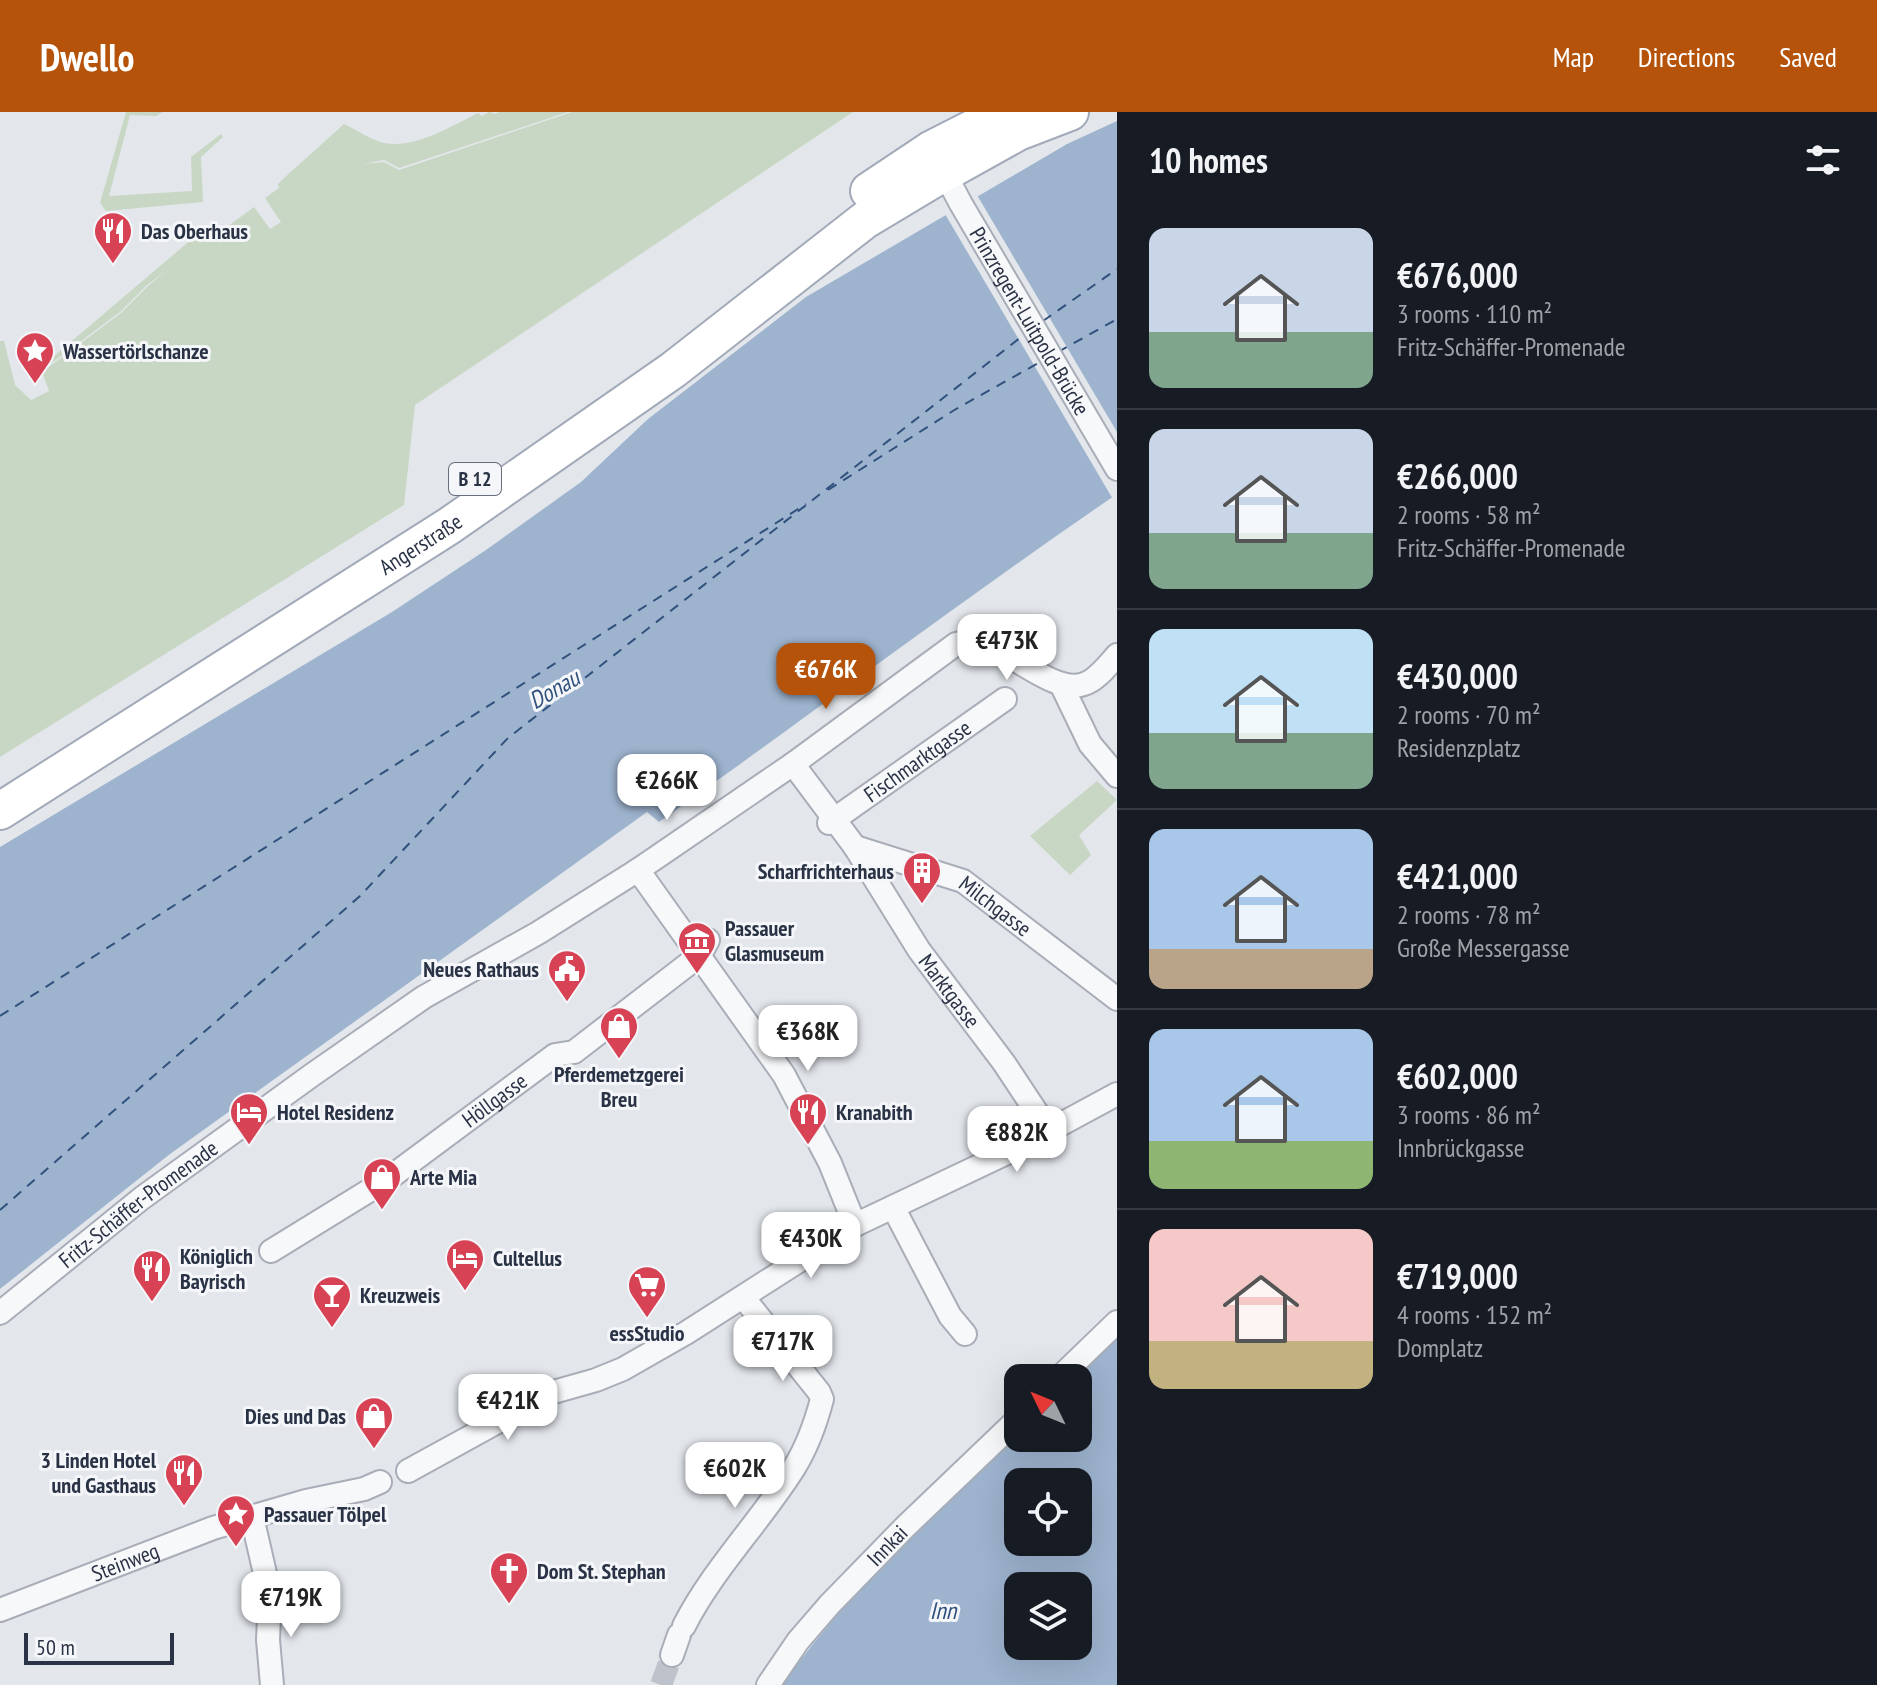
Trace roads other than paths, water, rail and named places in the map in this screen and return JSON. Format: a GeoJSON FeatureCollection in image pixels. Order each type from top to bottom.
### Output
{"type":"FeatureCollection","features":[{"type":"Feature","properties":{"kind":"main road","name":"Angerstraße"},"geometry":{"type":"LineString","coordinates":[[0,811],[449,526],[673,370],[938,161],[1005,112]]}},
{"type":"Feature","properties":{"kind":"main road","name":"Angerstraße"},"geometry":{"type":"LineString","coordinates":[[0,784],[416,519],[662,352],[841,210],[938,161],[1070,112]]}},
{"type":"Feature","properties":{"kind":"street","name":"Prinzregent-Luitpold-Brücke"},"geometry":{"type":"LineString","coordinates":[[938,161],[1117,469]]}},
{"type":"Feature","properties":{"kind":"street","name":"Fritz-Schäffer-Promenade"},"geometry":{"type":"LineString","coordinates":[[0,1313],[142,1198],[412,1005],[538,933],[638,870],[793,764],[956,644],[980,643],[1061,684]]}},
{"type":"Feature","properties":{"kind":"street"},"geometry":{"type":"LineString","coordinates":[[1061,684],[1076,687],[1087,684],[1117,655]]}},
{"type":"Feature","properties":{"kind":"street"},"geometry":{"type":"LineString","coordinates":[[1061,684],[1090,744],[1117,776]]}},
{"type":"Feature","properties":{"kind":"street","name":"Fischmarktgasse"},"geometry":{"type":"LineString","coordinates":[[831,821],[1005,699]]}},
{"type":"Feature","properties":{"kind":"street","name":"Marktgasse"},"geometry":{"type":"LineString","coordinates":[[793,764],[831,821],[855,847],[919,950],[1004,1063],[1049,1131]]}},
{"type":"Feature","properties":{"kind":"street","name":"Milchgasse"},"geometry":{"type":"LineString","coordinates":[[855,847],[963,881],[1117,999]]}},
{"type":"Feature","properties":{"kind":"street"},"geometry":{"type":"LineString","coordinates":[[638,870],[704,947],[784,1075],[830,1163],[855,1225]]}},
{"type":"Feature","properties":{"kind":"street","name":"Höllgasse"},"geometry":{"type":"LineString","coordinates":[[271,1251],[388,1179],[555,1055],[574,1052],[704,947]]}},
{"type":"Feature","properties":{"kind":"street"},"geometry":{"type":"LineString","coordinates":[[408,1471],[550,1393],[623,1369],[855,1225],[1114,1099]]}},
{"type":"Feature","properties":{"kind":"street"},"geometry":{"type":"LineString","coordinates":[[893,1207],[950,1316],[965,1334]]}},
{"type":"Feature","properties":{"kind":"street"},"geometry":{"type":"LineString","coordinates":[[678,1639],[698,1600],[795,1467],[822,1399],[743,1297]]}},
{"type":"Feature","properties":{"kind":"street"},"geometry":{"type":"LineString","coordinates":[[1074,1364],[1117,1322]]}},
{"type":"Feature","properties":{"kind":"street","name":"Innkai"},"geometry":{"type":"LineString","coordinates":[[768,1685],[798,1641],[830,1604],[1004,1432]]}},
{"type":"Feature","properties":{"kind":"street","name":"Steinweg"},"geometry":{"type":"LineString","coordinates":[[0,1610],[182,1539],[306,1501],[372,1486]]}},
{"type":"Feature","properties":{"kind":"street"},"geometry":{"type":"LineString","coordinates":[[252,1517],[270,1595],[268,1640],[272,1685]]}},
{"type":"Feature","properties":{"kind":"water","name":"Donau"},"geometry":{"type":"Polygon","coordinates":[[[1117,121],[1117,494],[659,822],[647,812],[170,1154],[0,1289],[0,847],[392,612],[486,550],[581,482],[648,419],[806,297],[1067,144],[1117,121]]]}},
{"type":"Feature","properties":{"kind":"water","name":"Inn"},"geometry":{"type":"Polygon","coordinates":[[[1117,1338],[1117,1685],[782,1685],[835,1617],[1004,1445],[1004,1452],[1092,1452],[1092,1364],[1088,1364],[1117,1338]]]}},
{"type":"Feature","properties":{"kind":"tunnel"},"geometry":{"type":"LineString","coordinates":[[661,1685],[672,1655]]}},
{"type":"Feature","properties":{"kind":"place","name":"Das Oberhaus"},"geometry":{"type":"Point","coordinates":[113,265]}},
{"type":"Feature","properties":{"kind":"place","name":"Wassertörlschanze"},"geometry":{"type":"Point","coordinates":[35,385]}},
{"type":"Feature","properties":{"kind":"place","name":"Scharfrichterhaus"},"geometry":{"type":"Point","coordinates":[922,905]}},
{"type":"Feature","properties":{"kind":"place","name":"Passauer Glasmuseum"},"geometry":{"type":"Point","coordinates":[697,975]}},
{"type":"Feature","properties":{"kind":"place","name":"Neues Rathaus"},"geometry":{"type":"Point","coordinates":[567,1003]}},
{"type":"Feature","properties":{"kind":"place","name":"Pferdemetzgerei Breu"},"geometry":{"type":"Point","coordinates":[619,1060]}},
{"type":"Feature","properties":{"kind":"place","name":"Hotel Residenz"},"geometry":{"type":"Point","coordinates":[249,1146]}},
{"type":"Feature","properties":{"kind":"place","name":"Kranabith"},"geometry":{"type":"Point","coordinates":[808,1146]}},
{"type":"Feature","properties":{"kind":"place","name":"Arte Mia"},"geometry":{"type":"Point","coordinates":[382,1211]}},
{"type":"Feature","properties":{"kind":"place","name":"Cultellus"},"geometry":{"type":"Point","coordinates":[465,1292]}},
{"type":"Feature","properties":{"kind":"place","name":"Königlich Bayrisch"},"geometry":{"type":"Point","coordinates":[152,1303]}},
{"type":"Feature","properties":{"kind":"place","name":"essStudio"},"geometry":{"type":"Point","coordinates":[647,1319]}},
{"type":"Feature","properties":{"kind":"place","name":"Kreuzweis"},"geometry":{"type":"Point","coordinates":[332,1329]}},
{"type":"Feature","properties":{"kind":"place","name":"Dies und Das"},"geometry":{"type":"Point","coordinates":[374,1450]}},
{"type":"Feature","properties":{"kind":"place","name":"3 Linden Hotel und Gasthaus"},"geometry":{"type":"Point","coordinates":[184,1507]}},
{"type":"Feature","properties":{"kind":"place","name":"Passauer Tölpel"},"geometry":{"type":"Point","coordinates":[236,1548]}},
{"type":"Feature","properties":{"kind":"place","name":"Dom St. Stephan"},"geometry":{"type":"Point","coordinates":[509,1605]}}]}
